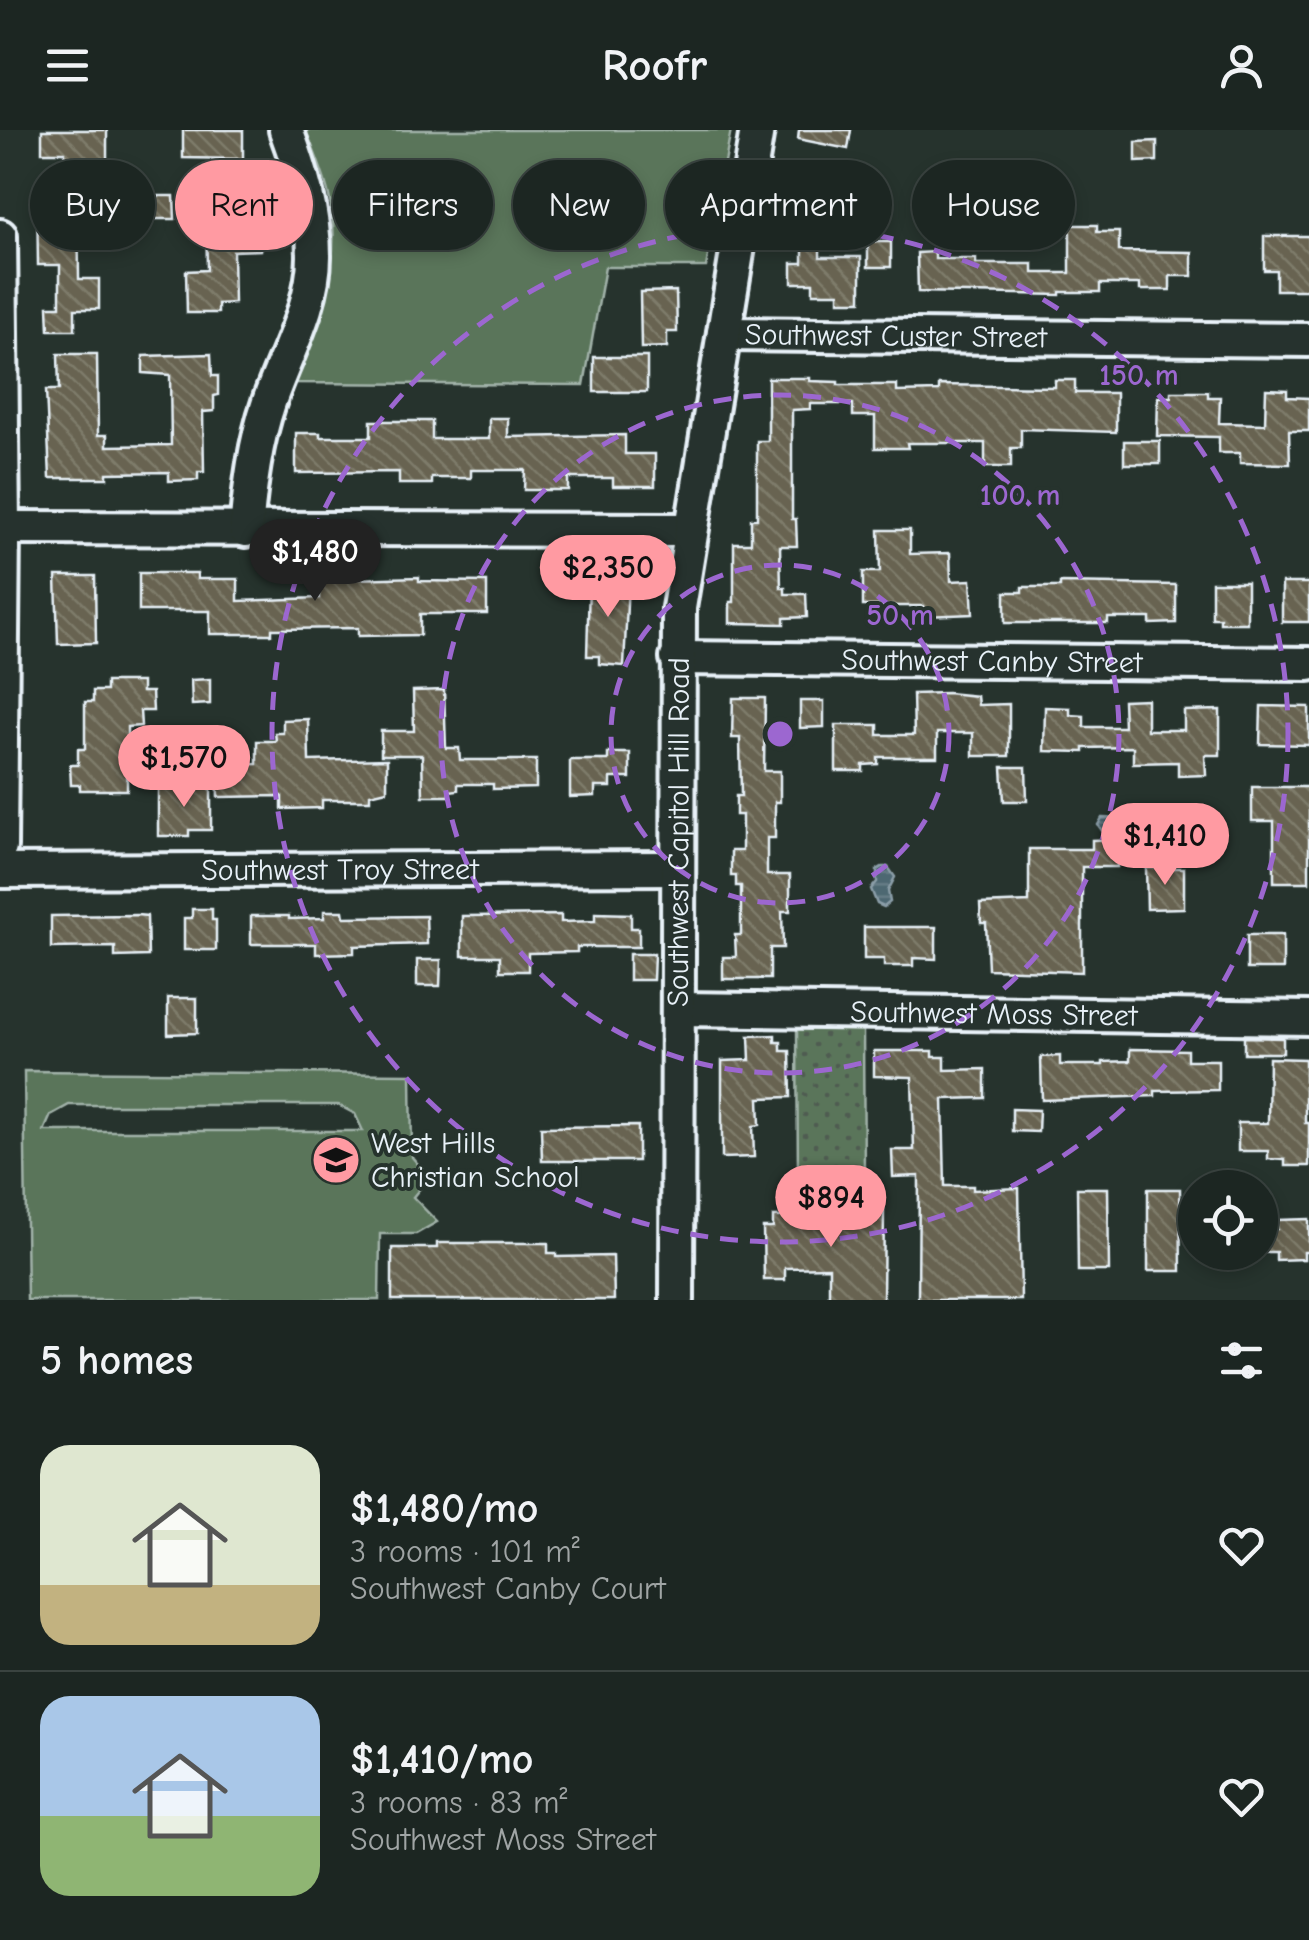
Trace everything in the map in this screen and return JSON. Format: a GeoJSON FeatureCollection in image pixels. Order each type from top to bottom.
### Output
{"type":"FeatureCollection","features":[{"type":"Feature","properties":{"kind":"street"},"geometry":{"type":"LineString","coordinates":[[246,530],[252,470],[268,405],[308,298],[313,274],[309,205],[286,130]]}},
{"type":"Feature","properties":{"kind":"street","name":"Southwest Capitol Hill Road"},"geometry":{"type":"LineString","coordinates":[[677,1300],[680,593],[758,130]]}},
{"type":"Feature","properties":{"kind":"street"},"geometry":{"type":"LineString","coordinates":[[0,236],[3,528],[0,846]]}},
{"type":"Feature","properties":{"kind":"street","name":"Southwest Custer Street"},"geometry":{"type":"LineString","coordinates":[[724,334],[1309,340]]}},
{"type":"Feature","properties":{"kind":"street"},"geometry":{"type":"LineString","coordinates":[[3,528],[689,530]]}},
{"type":"Feature","properties":{"kind":"street","name":"Southwest Canby Street"},"geometry":{"type":"LineString","coordinates":[[677,658],[1309,664]]}},
{"type":"Feature","properties":{"kind":"street","name":"Southwest Troy Street"},"geometry":{"type":"LineString","coordinates":[[0,871],[678,868]]}},
{"type":"Feature","properties":{"kind":"street","name":"Southwest Moss Street"},"geometry":{"type":"LineString","coordinates":[[679,1009],[1309,1018]]}},
{"type":"Feature","properties":{"kind":"green space"},"geometry":{"type":"Polygon","coordinates":[[[306,130],[731,130],[726,160],[665,160],[665,250],[709,250],[706,267],[605,267],[584,385],[293,383],[326,292],[333,245],[333,250],[493,250],[493,160],[333,160],[333,221],[322,171],[306,130]]]}},
{"type":"Feature","properties":{"kind":"green space"},"geometry":{"type":"Polygon","coordinates":[[[797,1029],[863,1030],[864,1179],[798,1178],[797,1029]]]}},
{"type":"Feature","properties":{"kind":"green space"},"geometry":{"type":"Polygon","coordinates":[[[24,1071],[411,1074],[412,1157],[429,1177],[413,1197],[437,1222],[416,1234],[380,1234],[379,1300],[27,1300],[24,1071]],[[69,1105],[51,1115],[44,1131],[363,1131],[355,1114],[338,1105],[69,1105]]]}},
{"type":"Feature","properties":{"kind":"water"},"geometry":{"type":"Polygon","coordinates":[[[1102,818],[1128,819],[1131,831],[1105,835],[1098,825],[1102,818]]]}},
{"type":"Feature","properties":{"kind":"water"},"geometry":{"type":"Polygon","coordinates":[[[888,867],[895,877],[888,891],[890,902],[884,907],[877,904],[871,889],[877,882],[877,870],[888,867]]]}},
{"type":"Feature","properties":{"kind":"building"},"geometry":{"type":"Polygon","coordinates":[[[42,130],[107,130],[107,160],[65,160],[65,152],[42,152],[42,130]]]}},
{"type":"Feature","properties":{"kind":"building"},"geometry":{"type":"Polygon","coordinates":[[[183,130],[243,130],[243,159],[183,158],[183,130]]]}},
{"type":"Feature","properties":{"kind":"building"},"geometry":{"type":"Polygon","coordinates":[[[799,130],[851,130],[848,149],[798,139],[799,130]]]}},
{"type":"Feature","properties":{"kind":"building"},"geometry":{"type":"Polygon","coordinates":[[[1157,141],[1157,161],[1136,162],[1136,142],[1157,141]]]}},
{"type":"Feature","properties":{"kind":"building"},"geometry":{"type":"Polygon","coordinates":[[[155,196],[174,196],[175,219],[155,219],[155,196]]]}},
{"type":"Feature","properties":{"kind":"building"},"geometry":{"type":"Polygon","coordinates":[[[1075,225],[1097,225],[1097,232],[1119,232],[1119,251],[1192,252],[1192,276],[1170,276],[1170,290],[1140,290],[1140,284],[1100,284],[1100,292],[1060,295],[918,292],[917,253],[935,252],[935,259],[976,259],[976,264],[1033,264],[1033,273],[1070,273],[1075,225]]]}},
{"type":"Feature","properties":{"kind":"building"},"geometry":{"type":"Polygon","coordinates":[[[1264,236],[1309,236],[1309,290],[1276,290],[1276,270],[1264,270],[1264,236]]]}},
{"type":"Feature","properties":{"kind":"building"},"geometry":{"type":"Polygon","coordinates":[[[38,250],[79,250],[79,279],[99,279],[99,309],[75,309],[75,330],[49,330],[48,306],[60,306],[60,265],[38,265],[38,250]]]}},
{"type":"Feature","properties":{"kind":"building"},"geometry":{"type":"Polygon","coordinates":[[[207,250],[261,250],[233,251],[234,303],[218,304],[218,313],[187,313],[186,271],[207,270],[207,250]]]}},
{"type":"Feature","properties":{"kind":"building"},"geometry":{"type":"Polygon","coordinates":[[[803,250],[820,250],[820,257],[861,257],[861,301],[839,301],[839,293],[813,293],[813,283],[792,283],[792,263],[803,263],[803,250]]]}},
{"type":"Feature","properties":{"kind":"building"},"geometry":{"type":"Polygon","coordinates":[[[868,250],[891,250],[891,267],[868,267],[868,250]]]}},
{"type":"Feature","properties":{"kind":"building"},"geometry":{"type":"Polygon","coordinates":[[[676,291],[677,332],[667,332],[667,347],[641,348],[640,292],[676,291]]]}},
{"type":"Feature","properties":{"kind":"building"},"geometry":{"type":"Polygon","coordinates":[[[58,354],[97,354],[98,435],[107,435],[107,446],[171,445],[170,375],[143,373],[143,356],[211,354],[212,376],[218,376],[218,395],[214,396],[214,411],[203,412],[204,472],[198,472],[198,480],[169,481],[169,472],[50,478],[46,390],[59,390],[58,354]]]}},
{"type":"Feature","properties":{"kind":"building"},"geometry":{"type":"Polygon","coordinates":[[[594,357],[647,357],[647,392],[594,392],[594,357]]]}},
{"type":"Feature","properties":{"kind":"building"},"geometry":{"type":"Polygon","coordinates":[[[768,378],[810,378],[838,385],[897,385],[897,392],[939,391],[939,385],[1055,387],[1055,380],[1075,380],[1075,393],[1116,393],[1116,432],[1021,429],[1021,448],[1011,448],[1011,467],[985,467],[985,443],[907,443],[908,448],[875,448],[875,416],[853,416],[853,404],[810,404],[810,409],[792,410],[792,519],[796,519],[797,546],[780,546],[781,588],[785,588],[785,594],[806,594],[807,617],[784,618],[784,624],[730,623],[734,543],[751,543],[751,519],[757,519],[757,441],[768,441],[768,378]]]}},
{"type":"Feature","properties":{"kind":"building"},"geometry":{"type":"Polygon","coordinates":[[[1266,389],[1287,390],[1287,397],[1309,398],[1309,431],[1289,431],[1290,464],[1240,463],[1240,453],[1219,453],[1219,437],[1157,436],[1158,397],[1171,397],[1171,392],[1208,392],[1208,397],[1220,397],[1219,423],[1265,424],[1266,389]]]}},
{"type":"Feature","properties":{"kind":"building"},"geometry":{"type":"Polygon","coordinates":[[[489,418],[508,418],[508,437],[625,435],[625,454],[655,454],[655,486],[613,486],[613,478],[568,478],[568,490],[524,490],[525,470],[471,470],[471,478],[432,478],[432,484],[399,484],[399,472],[296,473],[296,433],[371,437],[371,421],[432,421],[432,439],[489,439],[489,418]]]}},
{"type":"Feature","properties":{"kind":"building"},"geometry":{"type":"Polygon","coordinates":[[[1124,441],[1160,441],[1160,464],[1124,464],[1124,441]]]}},
{"type":"Feature","properties":{"kind":"building"},"geometry":{"type":"Polygon","coordinates":[[[879,530],[910,530],[910,554],[950,553],[951,581],[971,580],[973,614],[925,616],[924,606],[863,606],[863,572],[880,572],[879,530]]]}},
{"type":"Feature","properties":{"kind":"building"},"geometry":{"type":"Polygon","coordinates":[[[139,573],[197,573],[197,579],[238,579],[238,601],[319,598],[319,580],[419,577],[419,581],[487,582],[487,614],[420,614],[420,635],[358,636],[358,628],[210,634],[210,611],[139,611],[139,573]]]}},
{"type":"Feature","properties":{"kind":"building"},"geometry":{"type":"Polygon","coordinates":[[[601,573],[621,574],[621,583],[628,583],[624,666],[599,664],[599,656],[587,656],[589,584],[601,585],[601,573]]]}},
{"type":"Feature","properties":{"kind":"building"},"geometry":{"type":"Polygon","coordinates":[[[56,576],[95,576],[96,643],[58,644],[56,576]]]}},
{"type":"Feature","properties":{"kind":"building"},"geometry":{"type":"Polygon","coordinates":[[[1212,582],[1247,582],[1247,623],[1220,623],[1220,618],[1212,618],[1212,582]]]}},
{"type":"Feature","properties":{"kind":"building"},"geometry":{"type":"Polygon","coordinates":[[[1060,583],[1176,585],[1176,623],[1150,624],[1150,618],[1108,618],[1108,623],[1005,623],[1005,592],[1022,592],[1022,587],[1060,587],[1060,583]]]}},
{"type":"Feature","properties":{"kind":"building"},"geometry":{"type":"Polygon","coordinates":[[[1282,583],[1309,583],[1309,622],[1282,622],[1282,583]]]}},
{"type":"Feature","properties":{"kind":"building"},"geometry":{"type":"Polygon","coordinates":[[[210,679],[210,704],[192,705],[191,680],[210,679]]]}},
{"type":"Feature","properties":{"kind":"building"},"geometry":{"type":"Polygon","coordinates":[[[106,682],[142,682],[142,692],[152,692],[153,711],[140,711],[141,726],[127,727],[127,790],[80,790],[80,785],[71,785],[70,765],[78,765],[78,749],[85,749],[85,702],[93,702],[93,691],[106,691],[106,682]]]}},
{"type":"Feature","properties":{"kind":"building"},"geometry":{"type":"Polygon","coordinates":[[[444,690],[446,748],[459,748],[460,760],[536,760],[536,788],[493,789],[493,784],[458,784],[458,790],[449,791],[449,796],[423,796],[422,755],[381,755],[381,731],[414,731],[413,691],[444,690]]]}},
{"type":"Feature","properties":{"kind":"building"},"geometry":{"type":"Polygon","coordinates":[[[913,694],[977,696],[978,705],[1009,704],[1009,756],[973,756],[973,733],[937,733],[937,757],[878,757],[878,764],[863,765],[863,771],[836,771],[836,725],[878,725],[878,735],[914,735],[913,694]]]}},
{"type":"Feature","properties":{"kind":"building"},"geometry":{"type":"Polygon","coordinates":[[[733,698],[765,698],[764,771],[780,771],[775,838],[767,838],[767,875],[790,875],[790,911],[782,911],[783,948],[770,948],[770,979],[723,979],[723,957],[736,957],[735,935],[741,935],[741,886],[736,886],[736,876],[731,876],[731,851],[742,851],[742,815],[736,815],[736,796],[741,796],[740,738],[732,738],[733,698]]]}},
{"type":"Feature","properties":{"kind":"building"},"geometry":{"type":"Polygon","coordinates":[[[1147,699],[1147,730],[1184,730],[1184,711],[1220,710],[1220,755],[1205,755],[1206,775],[1178,776],[1178,762],[1133,763],[1133,747],[1044,751],[1045,707],[1070,708],[1070,715],[1084,716],[1084,727],[1124,727],[1123,700],[1147,699]]]}},
{"type":"Feature","properties":{"kind":"building"},"geometry":{"type":"Polygon","coordinates":[[[800,701],[824,701],[824,727],[800,728],[800,701]]]}},
{"type":"Feature","properties":{"kind":"building"},"geometry":{"type":"Polygon","coordinates":[[[1261,706],[1309,707],[1309,745],[1260,744],[1261,706]]]}},
{"type":"Feature","properties":{"kind":"building"},"geometry":{"type":"Polygon","coordinates":[[[308,719],[309,761],[387,759],[387,790],[370,794],[370,800],[322,800],[322,808],[282,809],[282,796],[218,797],[217,765],[257,764],[257,741],[276,741],[275,733],[283,733],[283,720],[308,719]]]}},
{"type":"Feature","properties":{"kind":"building"},"geometry":{"type":"Polygon","coordinates":[[[608,753],[630,753],[630,778],[611,778],[611,787],[595,787],[595,796],[570,797],[570,760],[608,760],[608,753]]]}},
{"type":"Feature","properties":{"kind":"building"},"geometry":{"type":"Polygon","coordinates":[[[1002,767],[1026,767],[1027,801],[1004,801],[1002,767]]]}},
{"type":"Feature","properties":{"kind":"building"},"geometry":{"type":"Polygon","coordinates":[[[158,786],[211,786],[211,830],[189,830],[189,836],[158,836],[158,786]]]}},
{"type":"Feature","properties":{"kind":"building"},"geometry":{"type":"Polygon","coordinates":[[[1252,787],[1309,787],[1309,882],[1274,882],[1274,821],[1252,821],[1252,787]]]}},
{"type":"Feature","properties":{"kind":"building"},"geometry":{"type":"Polygon","coordinates":[[[1116,839],[1117,867],[1082,867],[1082,972],[988,969],[986,923],[981,923],[980,904],[1029,902],[1029,849],[1092,849],[1092,840],[1116,839]]]}},
{"type":"Feature","properties":{"kind":"building"},"geometry":{"type":"Polygon","coordinates":[[[1146,868],[1184,868],[1184,908],[1147,909],[1146,868]]]}},
{"type":"Feature","properties":{"kind":"building"},"geometry":{"type":"Polygon","coordinates":[[[192,909],[212,909],[216,950],[184,950],[184,918],[192,918],[192,909]]]}},
{"type":"Feature","properties":{"kind":"building"},"geometry":{"type":"Polygon","coordinates":[[[324,911],[343,911],[344,917],[426,916],[427,944],[354,946],[354,953],[316,954],[316,944],[251,944],[251,916],[324,918],[324,911]]]}},
{"type":"Feature","properties":{"kind":"building"},"geometry":{"type":"Polygon","coordinates":[[[595,913],[631,914],[631,928],[639,928],[639,947],[577,947],[577,952],[528,953],[528,971],[500,971],[500,956],[462,956],[462,916],[561,915],[561,922],[595,921],[595,913]]]}},
{"type":"Feature","properties":{"kind":"building"},"geometry":{"type":"Polygon","coordinates":[[[51,916],[147,916],[148,956],[115,957],[115,947],[51,948],[51,916]]]}},
{"type":"Feature","properties":{"kind":"building"},"geometry":{"type":"Polygon","coordinates":[[[864,927],[936,927],[936,959],[913,958],[913,966],[884,966],[884,959],[864,959],[864,927]]]}},
{"type":"Feature","properties":{"kind":"building"},"geometry":{"type":"Polygon","coordinates":[[[1247,935],[1283,935],[1283,969],[1247,969],[1247,935]]]}},
{"type":"Feature","properties":{"kind":"building"},"geometry":{"type":"Polygon","coordinates":[[[629,954],[654,954],[653,980],[629,980],[629,954]]]}},
{"type":"Feature","properties":{"kind":"building"},"geometry":{"type":"Polygon","coordinates":[[[417,960],[441,960],[440,986],[417,986],[417,960]]]}},
{"type":"Feature","properties":{"kind":"building"},"geometry":{"type":"Polygon","coordinates":[[[168,998],[197,998],[197,1033],[168,1034],[168,998]]]}},
{"type":"Feature","properties":{"kind":"building"},"geometry":{"type":"Polygon","coordinates":[[[775,1035],[775,1042],[781,1042],[781,1051],[790,1051],[791,1097],[759,1098],[760,1125],[753,1126],[754,1157],[722,1158],[722,1061],[750,1060],[749,1036],[775,1035]]]}},
{"type":"Feature","properties":{"kind":"building"},"geometry":{"type":"Polygon","coordinates":[[[1244,1037],[1283,1038],[1283,1053],[1244,1053],[1244,1037]]]}},
{"type":"Feature","properties":{"kind":"building"},"geometry":{"type":"Polygon","coordinates":[[[1130,1049],[1187,1050],[1187,1060],[1218,1060],[1218,1090],[1042,1100],[1041,1057],[1060,1056],[1060,1065],[1103,1065],[1130,1061],[1130,1049]]]}},
{"type":"Feature","properties":{"kind":"building"},"geometry":{"type":"Polygon","coordinates":[[[874,1051],[933,1051],[933,1057],[945,1057],[945,1070],[985,1069],[985,1098],[943,1099],[945,1186],[973,1186],[973,1190],[1019,1188],[1021,1300],[918,1300],[919,1176],[893,1177],[892,1150],[914,1150],[912,1077],[874,1076],[874,1051]]]}},
{"type":"Feature","properties":{"kind":"building"},"geometry":{"type":"Polygon","coordinates":[[[1269,1058],[1305,1059],[1309,1166],[1285,1166],[1285,1160],[1268,1159],[1268,1151],[1238,1151],[1238,1123],[1268,1123],[1269,1058]]]}},
{"type":"Feature","properties":{"kind":"building"},"geometry":{"type":"Polygon","coordinates":[[[1012,1109],[1039,1110],[1038,1132],[1012,1131],[1012,1109]]]}},
{"type":"Feature","properties":{"kind":"building"},"geometry":{"type":"Polygon","coordinates":[[[638,1126],[638,1161],[542,1161],[541,1127],[638,1126]]]}},
{"type":"Feature","properties":{"kind":"building"},"geometry":{"type":"Polygon","coordinates":[[[1077,1188],[1108,1188],[1109,1271],[1078,1271],[1077,1188]]]}},
{"type":"Feature","properties":{"kind":"building"},"geometry":{"type":"Polygon","coordinates":[[[1148,1189],[1178,1189],[1181,1271],[1148,1271],[1148,1189]]]}},
{"type":"Feature","properties":{"kind":"building"},"geometry":{"type":"Polygon","coordinates":[[[829,1209],[884,1209],[883,1300],[829,1300],[829,1267],[785,1268],[785,1280],[764,1280],[763,1228],[773,1228],[773,1217],[829,1216],[829,1209]]]}},
{"type":"Feature","properties":{"kind":"building"},"geometry":{"type":"Polygon","coordinates":[[[1309,1219],[1309,1252],[1304,1252],[1304,1259],[1278,1260],[1278,1220],[1309,1219]]]}},
{"type":"Feature","properties":{"kind":"building"},"geometry":{"type":"Polygon","coordinates":[[[437,1243],[548,1243],[548,1253],[556,1253],[556,1257],[613,1256],[614,1300],[392,1300],[392,1248],[437,1248],[437,1243]]]}},
{"type":"Feature","properties":{"kind":"place","name":"West Hills Christian School"},"geometry":{"type":"Point","coordinates":[336,1160]}}]}
